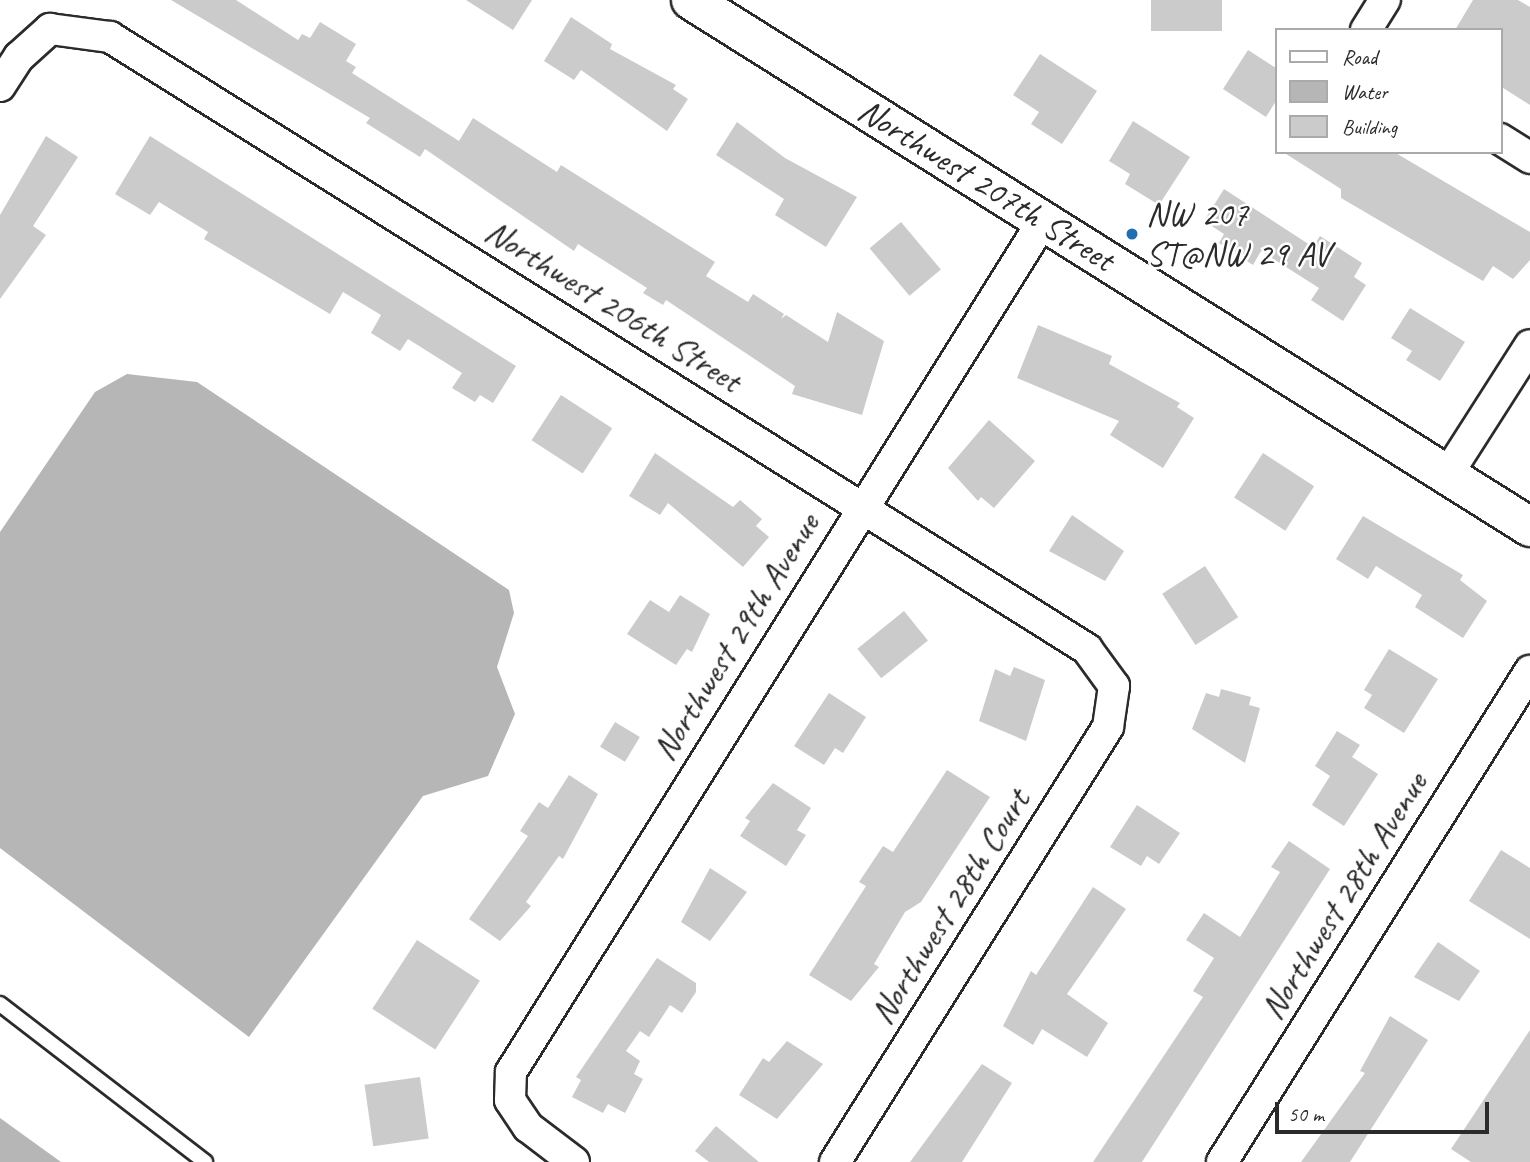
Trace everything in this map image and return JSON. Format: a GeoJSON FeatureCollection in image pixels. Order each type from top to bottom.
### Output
{"type":"FeatureCollection","features":[{"type":"Feature","properties":{"kind":"street","name":"Northwest 207th Street"},"geometry":{"type":"LineString","coordinates":[[691,0],[1530,527]]}},
{"type":"Feature","properties":{"kind":"street"},"geometry":{"type":"LineString","coordinates":[[1367,28],[1385,0]]}},
{"type":"Feature","properties":{"kind":"street","name":"Northwest 206th Street"},"geometry":{"type":"LineString","coordinates":[[0,86],[19,57],[50,29],[110,37],[1087,649],[1114,686]]}},
{"type":"Feature","properties":{"kind":"street"},"geometry":{"type":"LineString","coordinates":[[1502,140],[1530,158]]}},
{"type":"Feature","properties":{"kind":"street","name":"Northwest 29th Avenue"},"geometry":{"type":"LineString","coordinates":[[574,1162],[528,1127],[510,1100],[511,1072],[528,1038],[1043,221]]}},
{"type":"Feature","properties":{"kind":"street"},"geometry":{"type":"LineString","coordinates":[[1447,475],[1530,345]]}},
{"type":"Feature","properties":{"kind":"street","name":"Northwest 28th Avenue"},"geometry":{"type":"LineString","coordinates":[[1223,1162],[1530,671]]}},
{"type":"Feature","properties":{"kind":"street","name":"Northwest 28th Court"},"geometry":{"type":"LineString","coordinates":[[835,1162],[1108,727],[1114,686]]}},
{"type":"Feature","properties":{"kind":"lane"},"geometry":{"type":"LineString","coordinates":[[0,1004],[205,1162]]}},
{"type":"Feature","properties":{"kind":"water"},"geometry":{"type":"Polygon","coordinates":[[[127,374],[197,382],[509,590],[514,613],[497,667],[515,714],[488,776],[423,796],[249,1037],[0,848],[0,532],[95,392],[127,374]]]}},
{"type":"Feature","properties":{"kind":"water"},"geometry":{"type":"Polygon","coordinates":[[[0,1118],[61,1162],[0,1162],[0,1118]]]}},
{"type":"Feature","properties":{"kind":"building"},"geometry":{"type":"Polygon","coordinates":[[[171,0],[236,0],[298,40],[302,34],[310,38],[320,22],[356,44],[346,61],[356,67],[352,73],[459,141],[473,118],[557,172],[561,165],[715,262],[706,276],[748,302],[753,294],[784,314],[781,319],[786,315],[828,342],[837,312],[884,341],[862,415],[792,394],[795,386],[666,300],[663,305],[643,293],[647,288],[578,244],[574,251],[425,149],[420,157],[366,123],[370,118],[171,0]]]}},
{"type":"Feature","properties":{"kind":"building"},"geometry":{"type":"Polygon","coordinates":[[[466,0],[532,0],[513,30],[466,0]]]}},
{"type":"Feature","properties":{"kind":"building"},"geometry":{"type":"Polygon","coordinates":[[[1151,0],[1222,0],[1222,31],[1151,31],[1151,0]]]}},
{"type":"Feature","properties":{"kind":"building"},"geometry":{"type":"Polygon","coordinates":[[[1473,0],[1518,0],[1530,7],[1530,105],[1502,87],[1502,28],[1456,28],[1473,0]]]}},
{"type":"Feature","properties":{"kind":"building"},"geometry":{"type":"Polygon","coordinates":[[[571,17],[612,44],[610,49],[676,85],[673,89],[688,99],[667,131],[581,70],[574,80],[544,61],[571,17]]]}},
{"type":"Feature","properties":{"kind":"building"},"geometry":{"type":"Polygon","coordinates":[[[1248,50],[1274,67],[1274,104],[1266,117],[1223,89],[1248,50]]]}},
{"type":"Feature","properties":{"kind":"building"},"geometry":{"type":"Polygon","coordinates":[[[1040,54],[1097,91],[1062,144],[1031,124],[1039,112],[1013,95],[1040,54]]]}},
{"type":"Feature","properties":{"kind":"building"},"geometry":{"type":"Polygon","coordinates":[[[1133,121],[1190,157],[1159,205],[1125,184],[1130,174],[1109,161],[1133,121]]]}},
{"type":"Feature","properties":{"kind":"building"},"geometry":{"type":"Polygon","coordinates":[[[737,122],[785,158],[857,197],[826,247],[775,215],[784,199],[716,155],[737,122]]]}},
{"type":"Feature","properties":{"kind":"building"},"geometry":{"type":"Polygon","coordinates":[[[46,136],[78,157],[33,226],[46,235],[0,299],[0,215],[46,136]]]}},
{"type":"Feature","properties":{"kind":"building"},"geometry":{"type":"Polygon","coordinates":[[[150,136],[516,366],[493,403],[480,395],[475,402],[452,388],[462,373],[408,339],[400,351],[371,333],[381,315],[343,292],[330,314],[204,239],[208,232],[159,202],[150,215],[115,194],[150,136]]]}},
{"type":"Feature","properties":{"kind":"building"},"geometry":{"type":"Polygon","coordinates":[[[1286,154],[1397,154],[1530,232],[1530,260],[1513,279],[1493,266],[1483,281],[1341,198],[1341,189],[1286,154]]]}},
{"type":"Feature","properties":{"kind":"building"},"geometry":{"type":"Polygon","coordinates":[[[1224,189],[1313,247],[1320,236],[1362,263],[1354,277],[1366,285],[1343,321],[1311,300],[1319,288],[1261,251],[1253,265],[1219,243],[1224,234],[1204,221],[1224,189]]]}},
{"type":"Feature","properties":{"kind":"building"},"geometry":{"type":"Polygon","coordinates":[[[901,222],[941,269],[909,296],[870,248],[901,222]]]}},
{"type":"Feature","properties":{"kind":"building"},"geometry":{"type":"Polygon","coordinates":[[[1410,308],[1465,342],[1440,381],[1406,360],[1412,351],[1391,338],[1410,308]]]}},
{"type":"Feature","properties":{"kind":"building"},"geometry":{"type":"Polygon","coordinates":[[[1038,325],[1112,356],[1109,364],[1180,403],[1177,407],[1194,418],[1163,468],[1110,435],[1119,421],[1017,378],[1038,325]]]}},
{"type":"Feature","properties":{"kind":"building"},"geometry":{"type":"Polygon","coordinates":[[[561,395],[612,428],[583,474],[532,440],[561,395]]]}},
{"type":"Feature","properties":{"kind":"building"},"geometry":{"type":"Polygon","coordinates":[[[989,420],[1035,461],[994,508],[981,497],[978,501],[948,468],[989,420]]]}},
{"type":"Feature","properties":{"kind":"building"},"geometry":{"type":"Polygon","coordinates":[[[655,453],[733,507],[740,500],[762,519],[756,526],[769,537],[743,567],[668,503],[660,515],[629,496],[655,453]]]}},
{"type":"Feature","properties":{"kind":"building"},"geometry":{"type":"Polygon","coordinates":[[[1263,453],[1314,486],[1285,531],[1234,497],[1263,453]]]}},
{"type":"Feature","properties":{"kind":"building"},"geometry":{"type":"Polygon","coordinates":[[[1072,515],[1124,551],[1105,581],[1049,551],[1072,515]]]}},
{"type":"Feature","properties":{"kind":"building"},"geometry":{"type":"Polygon","coordinates":[[[1363,516],[1463,575],[1460,580],[1487,601],[1463,638],[1415,607],[1422,595],[1376,566],[1368,579],[1336,559],[1363,516]]]}},
{"type":"Feature","properties":{"kind":"building"},"geometry":{"type":"Polygon","coordinates":[[[1205,566],[1238,617],[1195,645],[1162,594],[1205,566]]]}},
{"type":"Feature","properties":{"kind":"building"},"geometry":{"type":"Polygon","coordinates":[[[680,595],[710,614],[692,652],[687,649],[676,665],[627,634],[650,600],[669,612],[680,595]]]}},
{"type":"Feature","properties":{"kind":"building"},"geometry":{"type":"Polygon","coordinates":[[[904,611],[928,641],[881,678],[857,649],[904,611]]]}},
{"type":"Feature","properties":{"kind":"building"},"geometry":{"type":"Polygon","coordinates":[[[1389,649],[1438,679],[1404,733],[1364,708],[1372,695],[1364,690],[1389,649]]]}},
{"type":"Feature","properties":{"kind":"building"},"geometry":{"type":"Polygon","coordinates":[[[1014,667],[1045,680],[1026,741],[979,721],[995,669],[1010,676],[1014,667]]]}},
{"type":"Feature","properties":{"kind":"building"},"geometry":{"type":"Polygon","coordinates":[[[1221,689],[1251,697],[1249,705],[1260,708],[1245,763],[1192,729],[1206,693],[1219,697],[1221,689]]]}},
{"type":"Feature","properties":{"kind":"building"},"geometry":{"type":"Polygon","coordinates":[[[829,693],[866,717],[843,753],[835,748],[824,765],[794,746],[829,693]]]}},
{"type":"Feature","properties":{"kind":"building"},"geometry":{"type":"Polygon","coordinates":[[[615,722],[640,737],[625,762],[600,747],[615,722]]]}},
{"type":"Feature","properties":{"kind":"building"},"geometry":{"type":"Polygon","coordinates":[[[1337,731],[1360,745],[1352,757],[1378,774],[1344,826],[1312,805],[1330,776],[1315,766],[1337,731]]]}},
{"type":"Feature","properties":{"kind":"building"},"geometry":{"type":"Polygon","coordinates":[[[947,770],[990,797],[921,902],[905,912],[874,964],[879,967],[851,1001],[809,975],[866,886],[859,882],[883,846],[893,852],[947,770]]]}},
{"type":"Feature","properties":{"kind":"building"},"geometry":{"type":"Polygon","coordinates":[[[569,775],[598,794],[563,859],[559,856],[526,902],[531,906],[500,941],[469,919],[528,836],[520,831],[539,802],[548,808],[569,775]]]}},
{"type":"Feature","properties":{"kind":"building"},"geometry":{"type":"Polygon","coordinates":[[[773,783],[811,808],[797,830],[806,835],[786,866],[740,836],[750,821],[745,818],[773,783]]]}},
{"type":"Feature","properties":{"kind":"building"},"geometry":{"type":"Polygon","coordinates":[[[1137,805],[1180,833],[1159,864],[1147,856],[1141,866],[1110,847],[1137,805]]]}},
{"type":"Feature","properties":{"kind":"building"},"geometry":{"type":"Polygon","coordinates":[[[1289,841],[1330,869],[1142,1162],[1093,1162],[1203,997],[1193,991],[1214,958],[1186,940],[1204,913],[1240,937],[1280,872],[1271,867],[1289,841]]]}},
{"type":"Feature","properties":{"kind":"building"},"geometry":{"type":"Polygon","coordinates":[[[1501,850],[1530,868],[1530,939],[1469,901],[1501,850]]]}},
{"type":"Feature","properties":{"kind":"building"},"geometry":{"type":"Polygon","coordinates":[[[710,868],[747,892],[710,941],[681,922],[710,868]]]}},
{"type":"Feature","properties":{"kind":"building"},"geometry":{"type":"Polygon","coordinates":[[[1093,887],[1126,909],[1067,994],[1108,1023],[1087,1057],[1042,1029],[1033,1045],[1003,1026],[1031,971],[1036,975],[1093,887]]]}},
{"type":"Feature","properties":{"kind":"building"},"geometry":{"type":"Polygon","coordinates":[[[417,940],[480,981],[435,1050],[372,1009],[417,940]]]}},
{"type":"Feature","properties":{"kind":"building"},"geometry":{"type":"Polygon","coordinates":[[[1438,942],[1480,971],[1459,1001],[1414,977],[1438,942]]]}},
{"type":"Feature","properties":{"kind":"building"},"geometry":{"type":"Polygon","coordinates":[[[657,958],[696,983],[696,992],[682,1013],[670,1005],[649,1037],[640,1031],[626,1051],[640,1061],[634,1074],[643,1079],[625,1113],[608,1104],[603,1113],[572,1097],[581,1080],[576,1077],[657,958]]]}},
{"type":"Feature","properties":{"kind":"building"},"geometry":{"type":"Polygon","coordinates":[[[1390,1016],[1428,1040],[1350,1162],[1301,1162],[1365,1073],[1360,1071],[1390,1016]]]}},
{"type":"Feature","properties":{"kind":"building"},"geometry":{"type":"Polygon","coordinates":[[[1530,1030],[1530,1162],[1471,1162],[1451,1149],[1530,1030]]]}},
{"type":"Feature","properties":{"kind":"building"},"geometry":{"type":"Polygon","coordinates":[[[787,1041],[823,1064],[777,1119],[739,1095],[763,1058],[769,1062],[787,1041]]]}},
{"type":"Feature","properties":{"kind":"building"},"geometry":{"type":"Polygon","coordinates":[[[982,1064],[1012,1083],[962,1162],[910,1162],[982,1064]]]}},
{"type":"Feature","properties":{"kind":"building"},"geometry":{"type":"Polygon","coordinates":[[[420,1077],[429,1138],[373,1146],[365,1085],[420,1077]]]}},
{"type":"Feature","properties":{"kind":"building"},"geometry":{"type":"Polygon","coordinates":[[[716,1126],[759,1162],[709,1162],[695,1151],[716,1126]]]}},
{"type":"Feature","properties":{"kind":"place","name":"NW 207 ST@NW 29 AV"},"geometry":{"type":"Point","coordinates":[1132,234]}}]}
